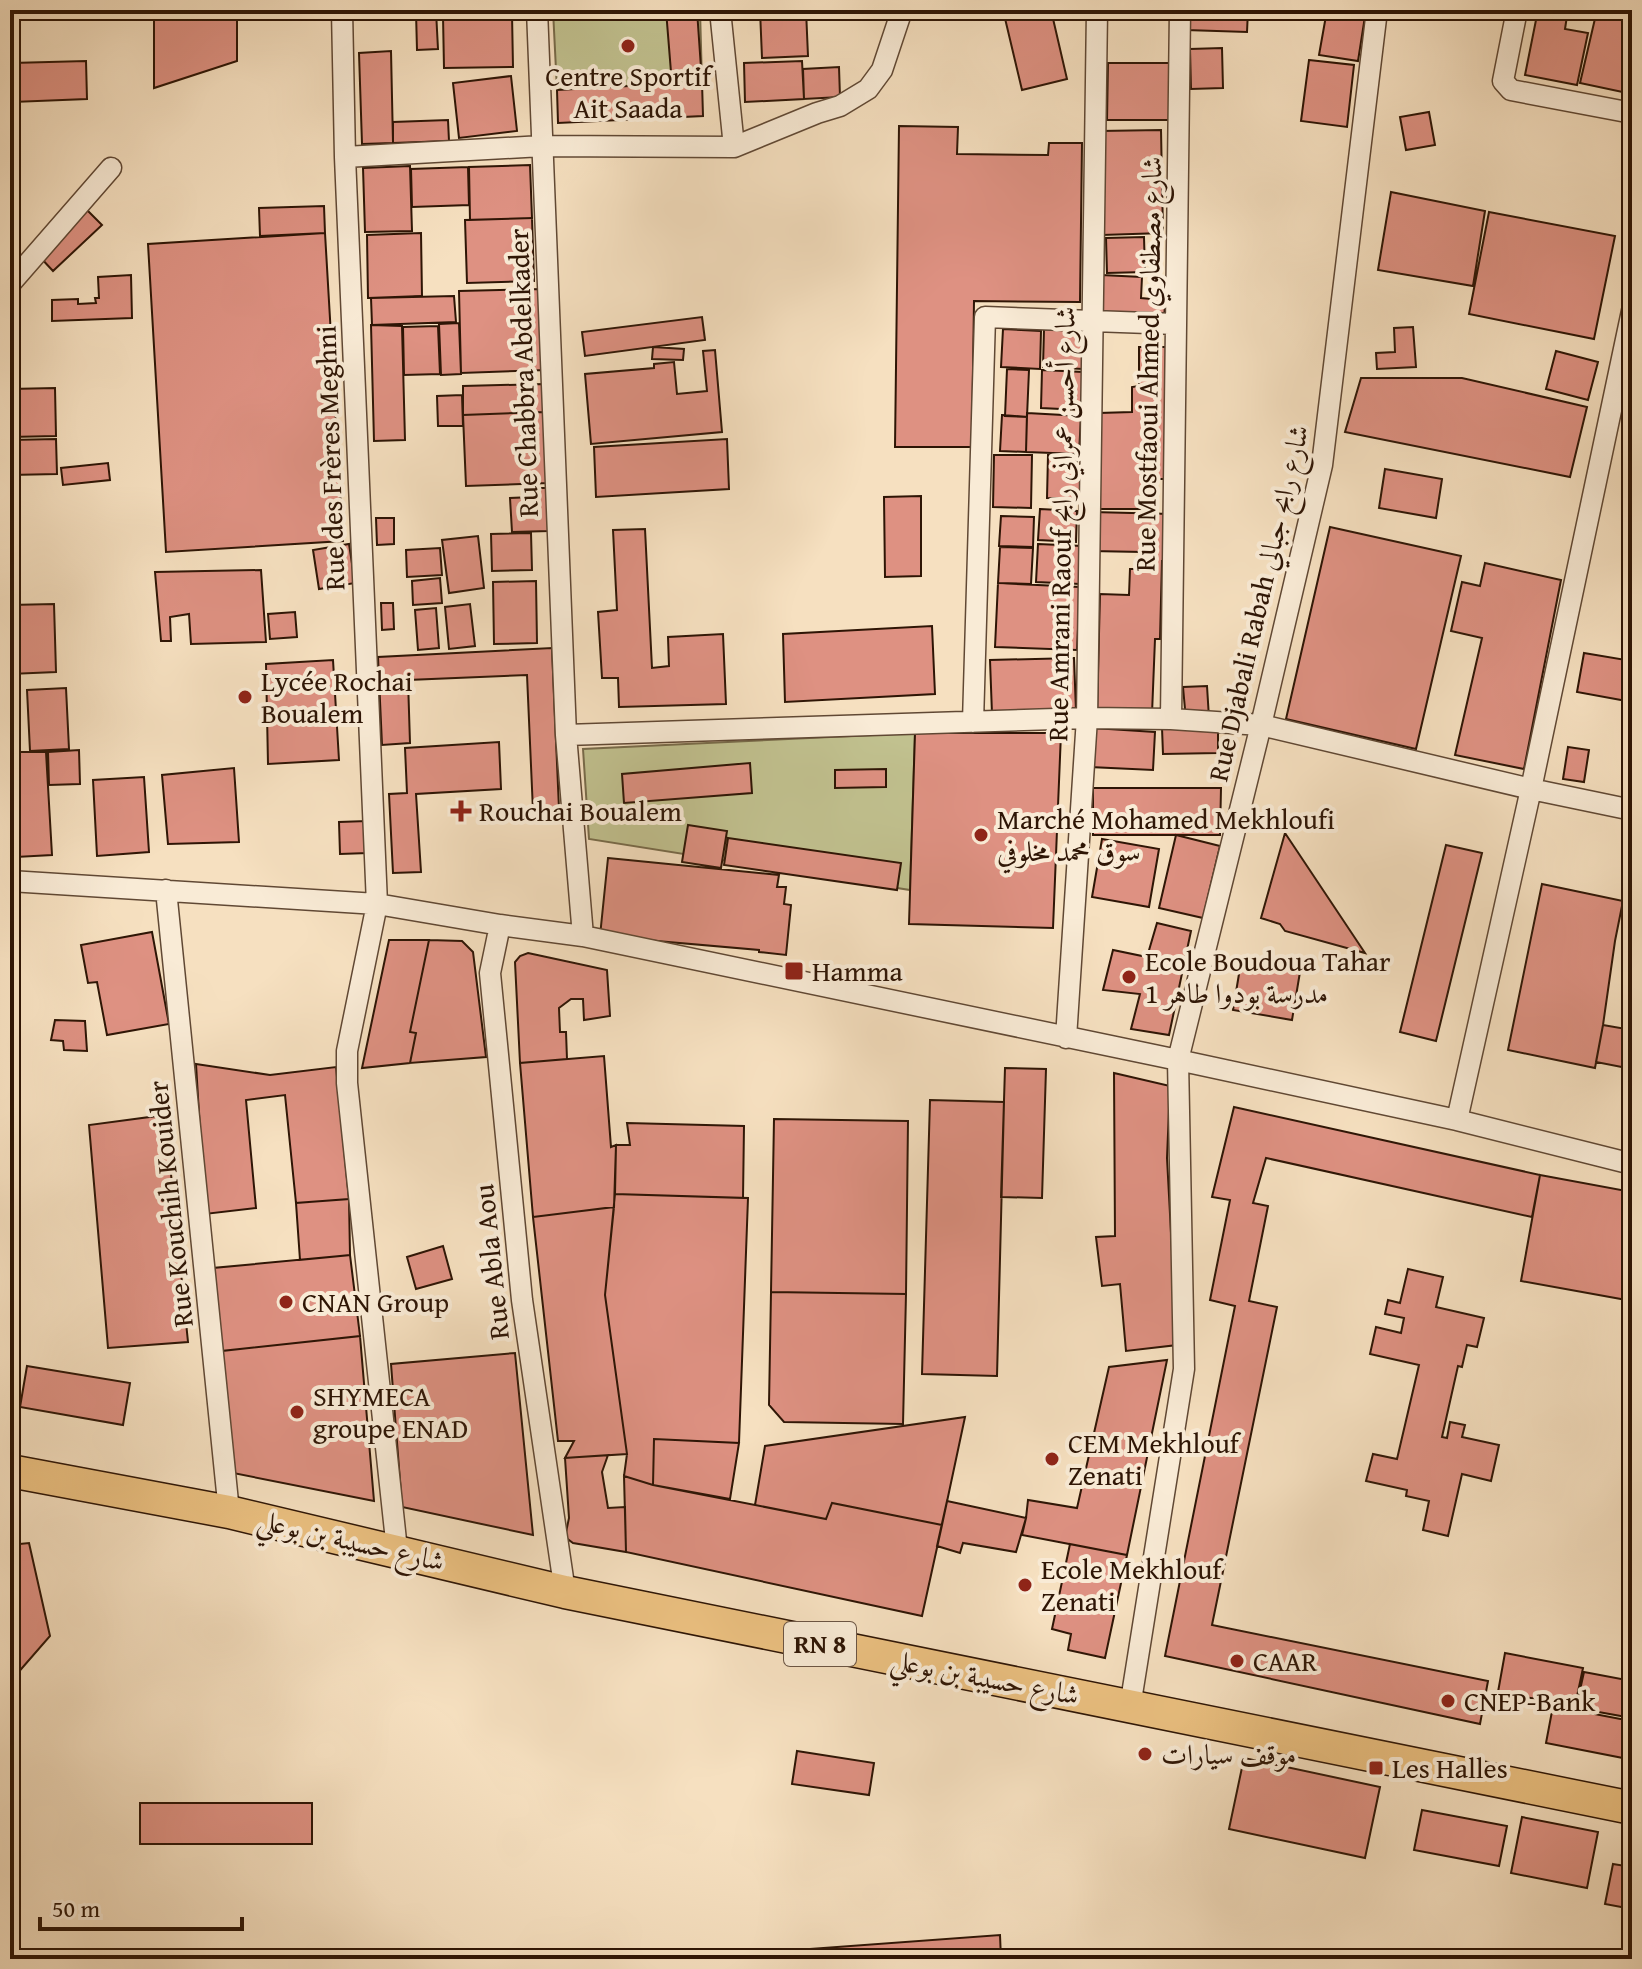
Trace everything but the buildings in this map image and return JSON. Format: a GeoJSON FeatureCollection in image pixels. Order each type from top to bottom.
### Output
{"type":"FeatureCollection","features":[{"type":"Feature","properties":{"kind":"main road","name":"شارع حسيبة بن بوعلي"},"geometry":{"type":"LineString","coordinates":[[10,1471],[229,1512],[565,1592],[1632,1808]]}},
{"type":"Feature","properties":{"kind":"street","name":"Rue des Frères Meghni"},"geometry":{"type":"LineString","coordinates":[[342,10],[345,157],[377,904],[347,1051],[347,1083],[397,1550]]}},
{"type":"Feature","properties":{"kind":"street","name":"Rue Chabbra Abdelkader"},"geometry":{"type":"LineString","coordinates":[[537,10],[566,735],[583,936]]}},
{"type":"Feature","properties":{"kind":"street"},"geometry":{"type":"LineString","coordinates":[[720,10],[734,147]]}},
{"type":"Feature","properties":{"kind":"street"},"geometry":{"type":"LineString","coordinates":[[345,157],[542,146],[734,147],[840,106],[868,89],[882,70],[902,10]]}},
{"type":"Feature","properties":{"kind":"street","name":"Rue Amrani Raouf شارع أحسن عمراني رابح"},"geometry":{"type":"LineString","coordinates":[[1066,1038],[1087,718],[1097,10]]}},
{"type":"Feature","properties":{"kind":"street","name":"Rue Mostfaoui Ahmed شارع مصطفاوي"},"geometry":{"type":"LineString","coordinates":[[1171,719],[1180,10]]}},
{"type":"Feature","properties":{"kind":"street","name":"Rue Djabali Rabah شارع رابح جبالي"},"geometry":{"type":"LineString","coordinates":[[1130,1707],[1184,1369],[1178,1060],[1322,465],[1377,10]]}},
{"type":"Feature","properties":{"kind":"street"},"geometry":{"type":"LineString","coordinates":[[1517,10],[1503,81],[1506,86],[1511,90],[1632,113]]}},
{"type":"Feature","properties":{"kind":"street"},"geometry":{"type":"LineString","coordinates":[[10,284],[111,168]]}},
{"type":"Feature","properties":{"kind":"street"},"geometry":{"type":"LineString","coordinates":[[1457,1120],[1632,311]]}},
{"type":"Feature","properties":{"kind":"street"},"geometry":{"type":"LineString","coordinates":[[973,722],[985,317],[1176,324]]}},
{"type":"Feature","properties":{"kind":"street"},"geometry":{"type":"LineString","coordinates":[[566,735],[1087,718],[1261,725],[1632,810]]}},
{"type":"Feature","properties":{"kind":"street"},"geometry":{"type":"LineString","coordinates":[[10,881],[377,904],[583,936],[1457,1120],[1632,1164]]}},
{"type":"Feature","properties":{"kind":"street","name":"Rue Kouchih Kouider"},"geometry":{"type":"LineString","coordinates":[[166,890],[229,1512]]}},
{"type":"Feature","properties":{"kind":"street","name":"Rue Abla Aou"},"geometry":{"type":"LineString","coordinates":[[500,925],[490,973],[522,1300],[565,1592]]}},
{"type":"Feature","properties":{"kind":"street"},"geometry":{"type":"LineString","coordinates":[[10,1463],[10,1471]]}},
{"type":"Feature","properties":{"kind":"green space","name":"Centre Sportif Ait Saada"},"geometry":{"type":"Polygon","coordinates":[[[553,10],[700,10],[702,82],[557,90],[553,10]]]}},
{"type":"Feature","properties":{"kind":"green space"},"geometry":{"type":"Polygon","coordinates":[[[915,733],[910,890],[589,839],[583,749],[915,733]]]}},
{"type":"Feature","properties":{"kind":"place","name":"Centre Sportif Ait Saada"},"geometry":{"type":"Point","coordinates":[628,46]}},
{"type":"Feature","properties":{"kind":"place","name":"Lycée Rochai Boualem"},"geometry":{"type":"Point","coordinates":[245,697]}},
{"type":"Feature","properties":{"kind":"place","name":"Rouchai Boualem"},"geometry":{"type":"Point","coordinates":[461,811]}},
{"type":"Feature","properties":{"kind":"place","name":"Marché Mohamed Mekhloufi سوق محمد مخلوفي"},"geometry":{"type":"Point","coordinates":[981,835]}},
{"type":"Feature","properties":{"kind":"place","name":"Hamma"},"geometry":{"type":"Point","coordinates":[794,971]}},
{"type":"Feature","properties":{"kind":"place","name":"Ecole Boudoua Tahar 1 مدرسة بودوا طاهر"},"geometry":{"type":"Point","coordinates":[1129,977]}},
{"type":"Feature","properties":{"kind":"place","name":"CNAN Group"},"geometry":{"type":"Point","coordinates":[286,1302]}},
{"type":"Feature","properties":{"kind":"place","name":"SHYMECA groupe ENAD"},"geometry":{"type":"Point","coordinates":[297,1412]}},
{"type":"Feature","properties":{"kind":"place","name":"CEM Mekhlouf Zenati"},"geometry":{"type":"Point","coordinates":[1052,1459]}},
{"type":"Feature","properties":{"kind":"place","name":"Ecole Mekhlouf Zenati"},"geometry":{"type":"Point","coordinates":[1025,1585]}},
{"type":"Feature","properties":{"kind":"place","name":"CAAR"},"geometry":{"type":"Point","coordinates":[1237,1661]}},
{"type":"Feature","properties":{"kind":"place","name":"CNEP-Bank"},"geometry":{"type":"Point","coordinates":[1448,1701]}},
{"type":"Feature","properties":{"kind":"place","name":"موقف سيارات"},"geometry":{"type":"Point","coordinates":[1145,1754]}},
{"type":"Feature","properties":{"kind":"place","name":"Les Halles"},"geometry":{"type":"Point","coordinates":[1376,1768]}}]}
